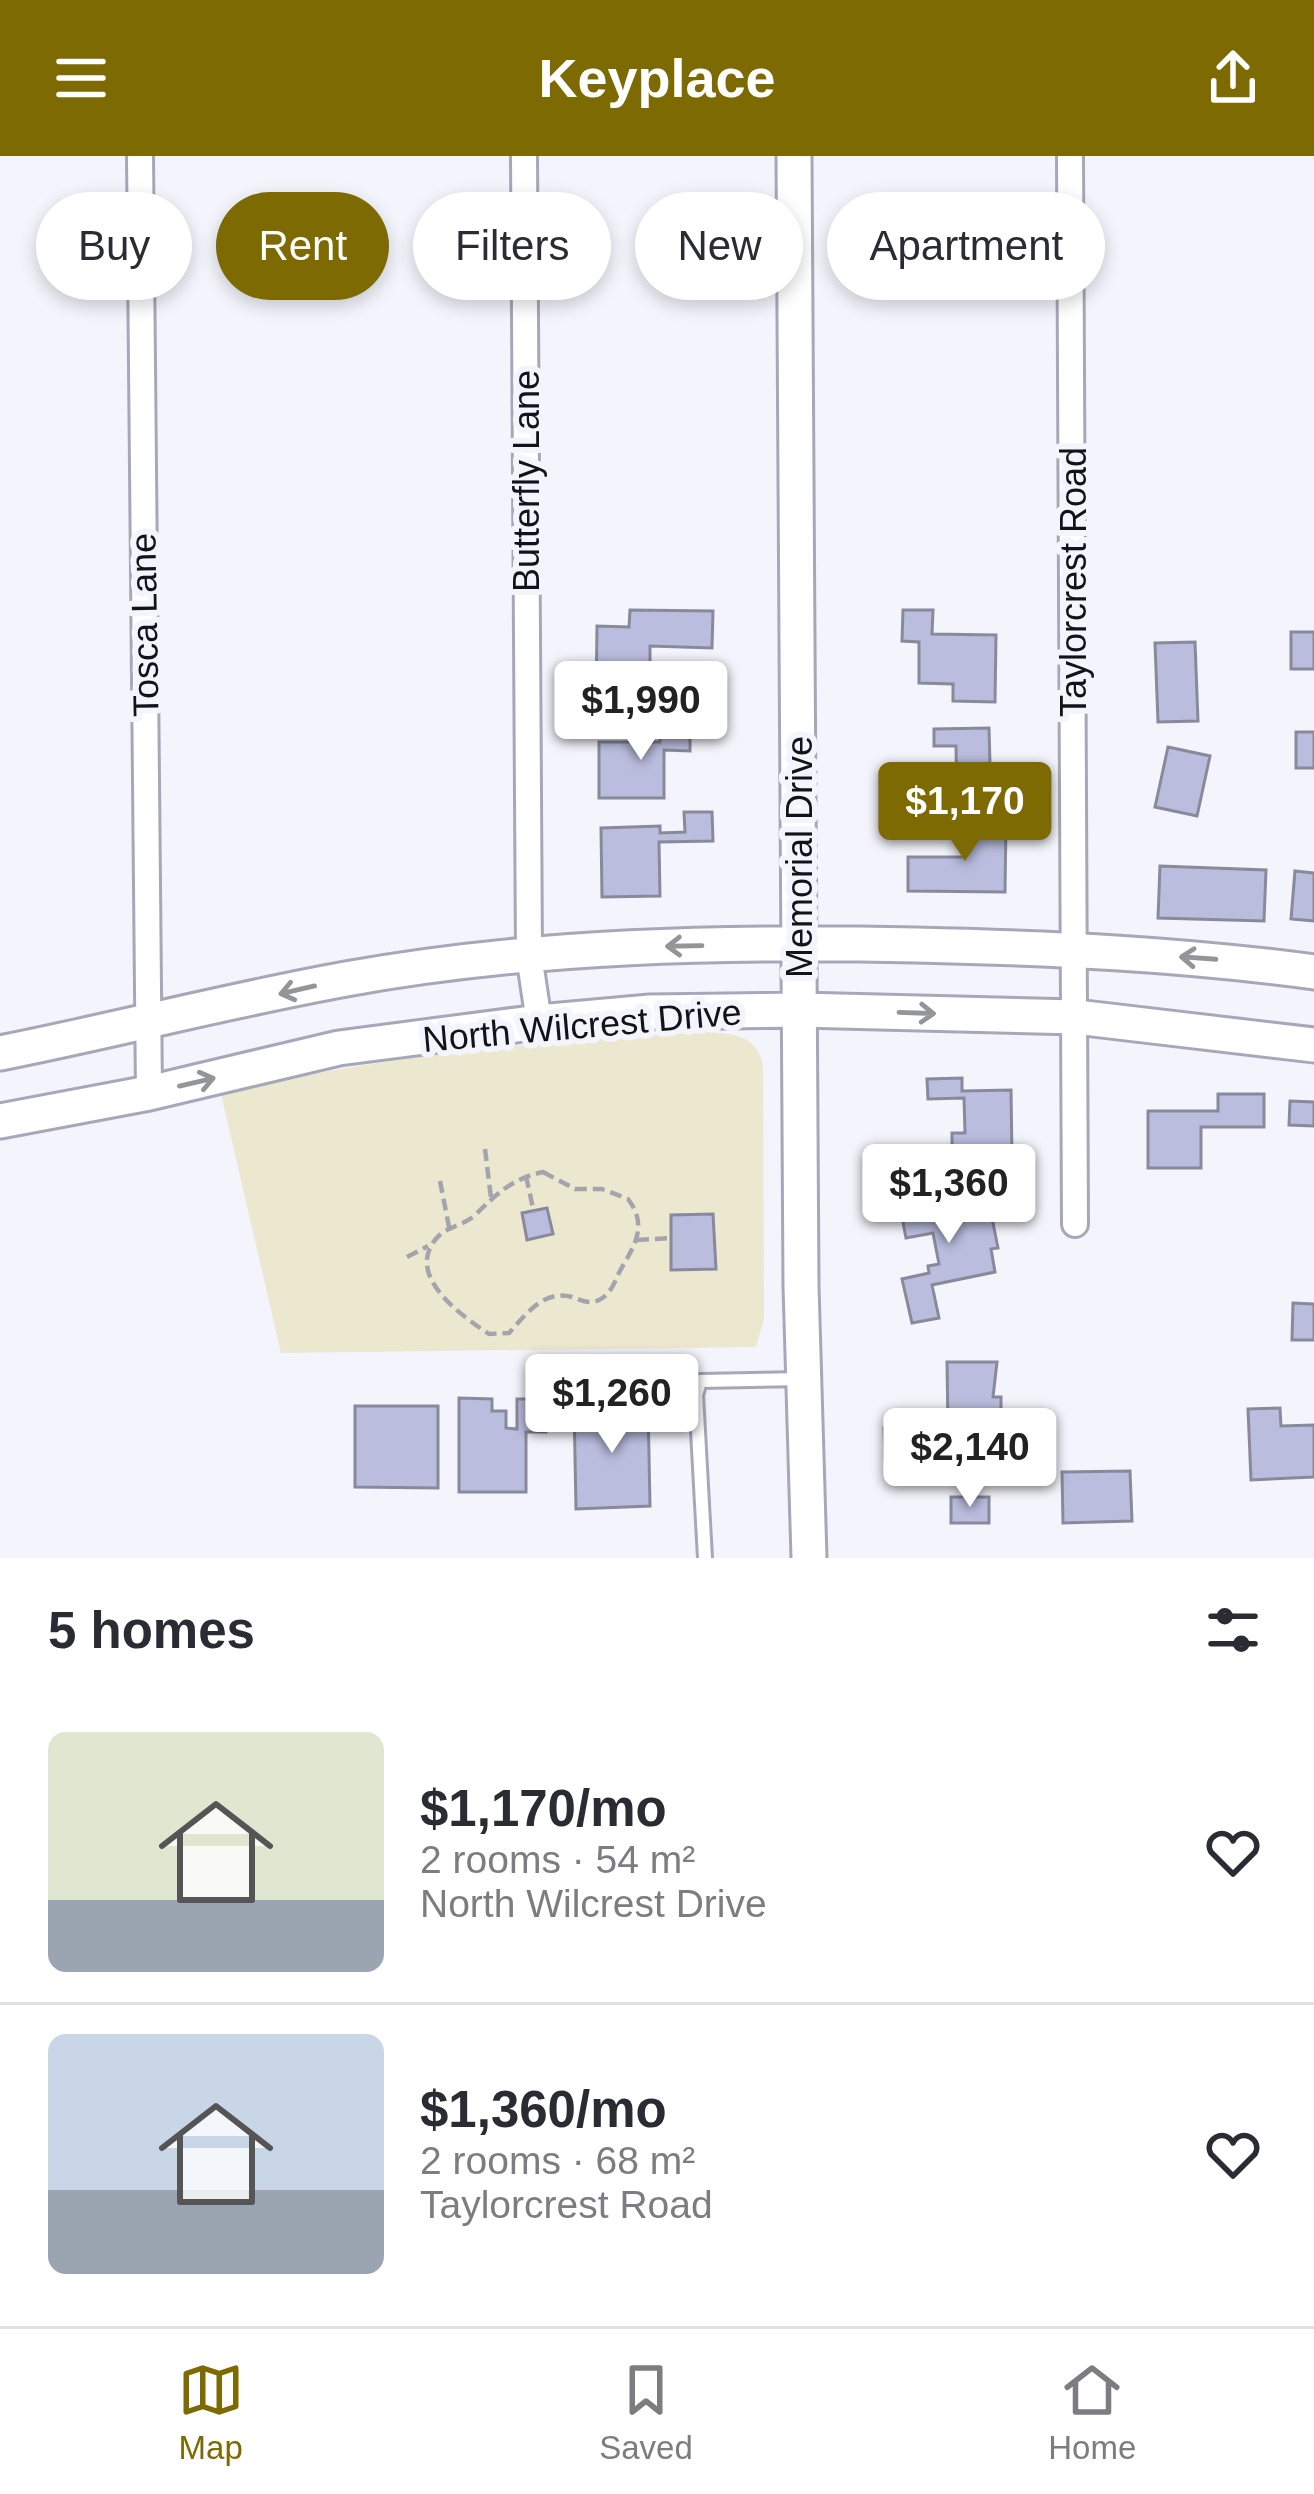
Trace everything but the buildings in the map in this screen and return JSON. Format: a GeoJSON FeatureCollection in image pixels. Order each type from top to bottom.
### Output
{"type":"FeatureCollection","features":[{"type":"Feature","properties":{"kind":"main road","name":"Memorial Drive"},"geometry":{"type":"LineString","coordinates":[[794,156],[809,1558]]}},
{"type":"Feature","properties":{"kind":"main road","name":"North Wilcrest Drive"},"geometry":{"type":"LineString","coordinates":[[0,1053],[347,979],[529,955],[801,943],[1076,949],[1218,959],[1314,972]]}},
{"type":"Feature","properties":{"kind":"main road","name":"North Wilcrest Drive"},"geometry":{"type":"LineString","coordinates":[[0,1121],[148,1093],[339,1048],[650,1012],[800,1010],[1076,1017],[1314,1046]]}},
{"type":"Feature","properties":{"kind":"street","name":"Tosca Lane"},"geometry":{"type":"LineString","coordinates":[[140,156],[148,1093]]}},
{"type":"Feature","properties":{"kind":"street","name":"Butterfly Lane"},"geometry":{"type":"LineString","coordinates":[[524,156],[529,955],[539,1022]]}},
{"type":"Feature","properties":{"kind":"street","name":"Taylorcrest Road"},"geometry":{"type":"LineString","coordinates":[[1070,156],[1075,1224]]}},
{"type":"Feature","properties":{"kind":"lane"},"geometry":{"type":"LineString","coordinates":[[705,1558],[700,1381],[804,1379]]}},
{"type":"Feature","properties":{"kind":"path"},"geometry":{"type":"LineString","coordinates":[[484,1148],[491,1198]]}},
{"type":"Feature","properties":{"kind":"path"},"geometry":{"type":"LineString","coordinates":[[407,1257],[433,1243],[449,1226],[464,1223],[508,1183],[543,1172],[574,1189],[616,1192],[634,1208],[637,1240],[611,1291],[590,1302],[551,1296],[509,1333],[499,1335],[476,1326],[434,1287],[427,1261],[433,1243]]}},
{"type":"Feature","properties":{"kind":"path"},"geometry":{"type":"LineString","coordinates":[[526,1176],[534,1213]]}},
{"type":"Feature","properties":{"kind":"path"},"geometry":{"type":"LineString","coordinates":[[440,1181],[449,1226]]}},
{"type":"Feature","properties":{"kind":"path"},"geometry":{"type":"LineString","coordinates":[[637,1240],[670,1238]]}},
{"type":"Feature","properties":{"kind":"shaded area"},"geometry":{"type":"Polygon","coordinates":[[[710,1032],[750,1042],[763,1065],[764,1319],[756,1347],[281,1353],[221,1094],[464,1051],[710,1032]]]}}]}
